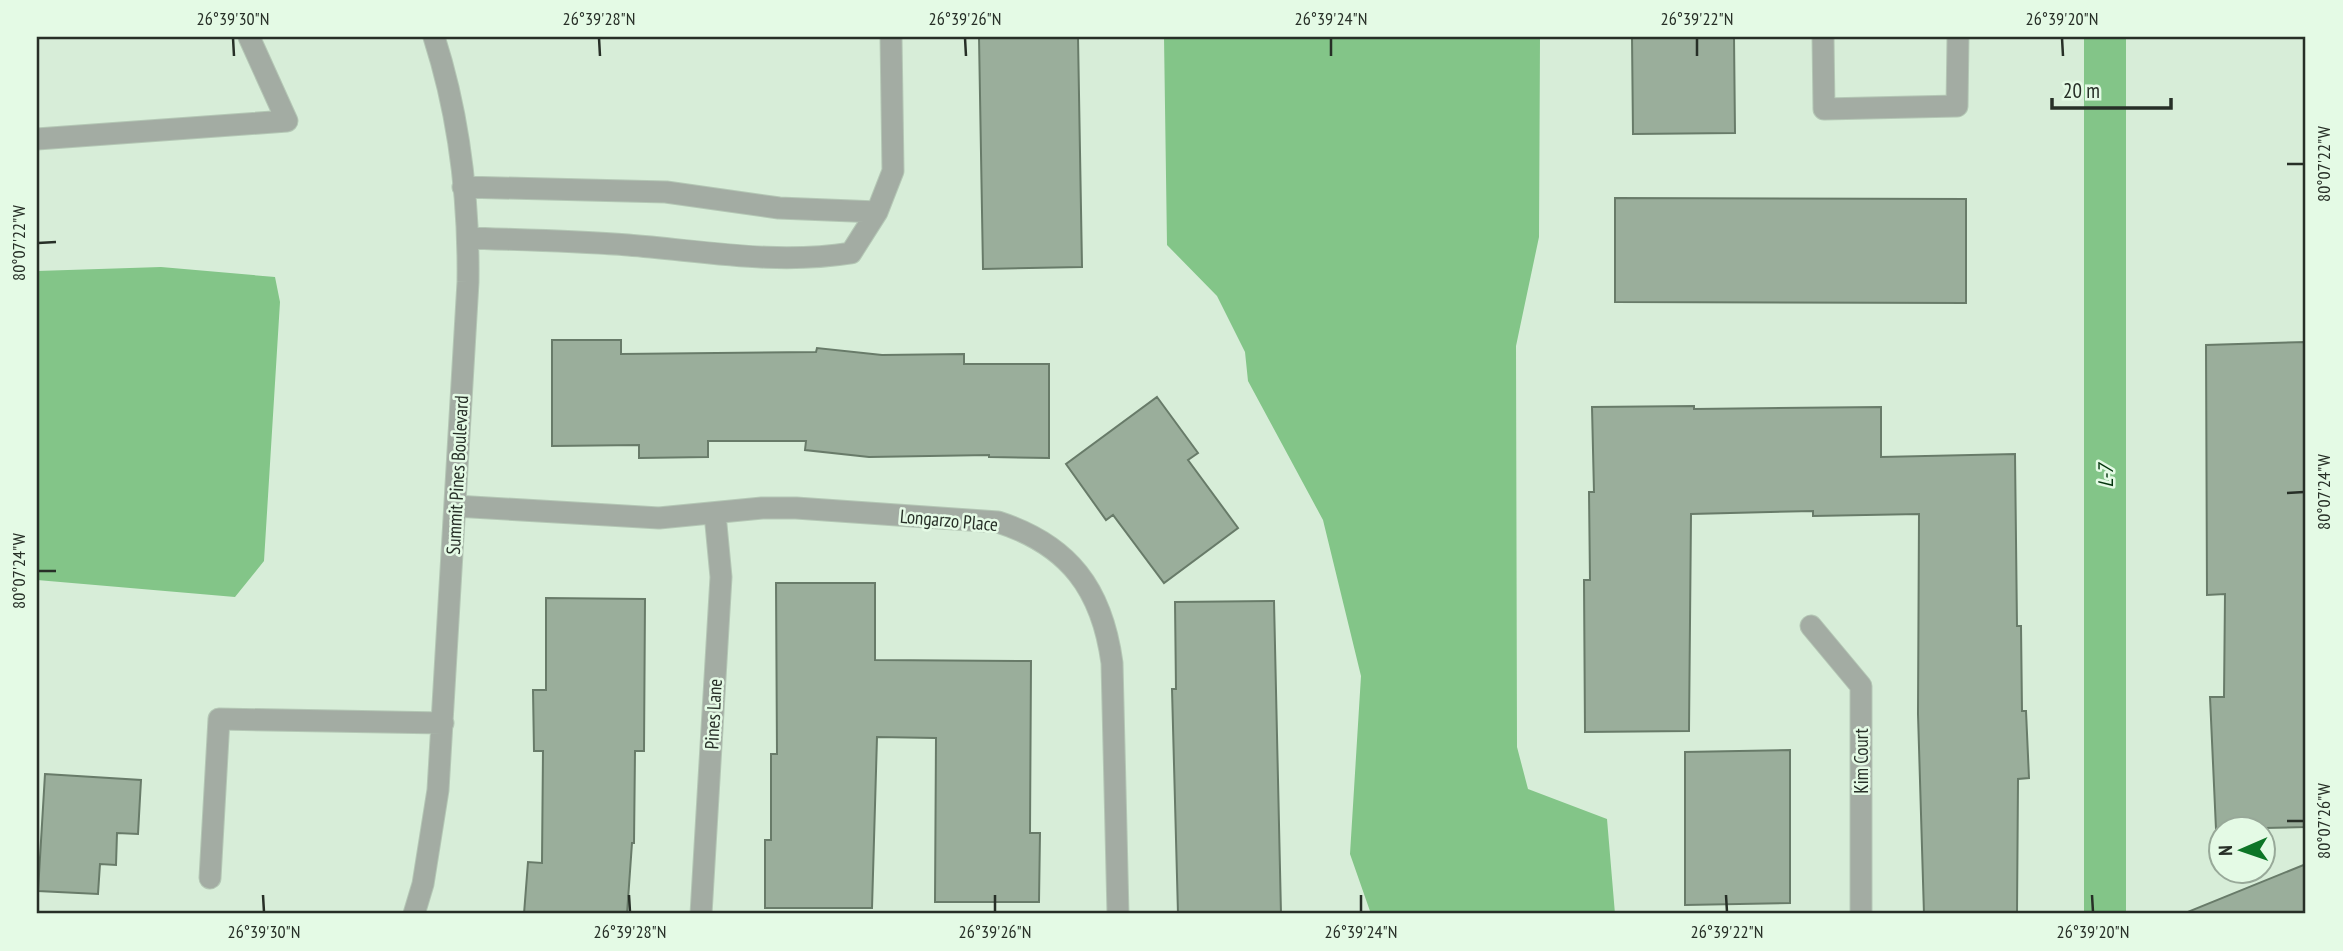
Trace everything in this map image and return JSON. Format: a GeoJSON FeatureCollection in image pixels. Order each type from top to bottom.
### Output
{"type":"FeatureCollection","features":[{"type":"Feature","properties":{"kind":"street"},"geometry":{"type":"LineString","coordinates":[[37,139],[287,121],[249,37]]}},
{"type":"Feature","properties":{"kind":"street","name":"Summit Pines Boulevard"},"geometry":{"type":"LineString","coordinates":[[414,914],[423,884],[438,790],[468,238],[455,120],[434,37]]}},
{"type":"Feature","properties":{"kind":"street"},"geometry":{"type":"LineString","coordinates":[[468,238],[626,245],[809,260],[851,253],[877,212],[893,171],[891,37]]}},
{"type":"Feature","properties":{"kind":"street"},"geometry":{"type":"LineString","coordinates":[[1823,37],[1824,109],[1957,106],[1958,37]]}},
{"type":"Feature","properties":{"kind":"street"},"geometry":{"type":"LineString","coordinates":[[463,187],[666,192],[779,208],[877,212]]}},
{"type":"Feature","properties":{"kind":"street","name":"Longarzo Place"},"geometry":{"type":"LineString","coordinates":[[455,506],[659,518],[796,508],[998,522],[1024,531],[1070,562],[1100,609],[1108,635],[1112,663],[1118,914]]}},
{"type":"Feature","properties":{"kind":"street","name":"Pines Lane"},"geometry":{"type":"LineString","coordinates":[[701,914],[720,578],[715,514]]}},
{"type":"Feature","properties":{"kind":"street","name":"Kim Court"},"geometry":{"type":"LineString","coordinates":[[1811,626],[1861,686],[1861,914]]}},
{"type":"Feature","properties":{"kind":"street"},"geometry":{"type":"LineString","coordinates":[[210,878],[219,719],[443,723]]}},
{"type":"Feature","properties":{"kind":"shaded area"},"geometry":{"type":"Polygon","coordinates":[[[1164,37],[1540,37],[1539,237],[1516,346],[1517,747],[1528,789],[1607,819],[1615,914],[1371,914],[1350,854],[1361,676],[1323,520],[1248,381],[1245,352],[1217,296],[1167,245],[1164,37]]]}},
{"type":"Feature","properties":{"kind":"shaded area"},"geometry":{"type":"Polygon","coordinates":[[[161,267],[275,277],[280,302],[264,561],[235,597],[37,580],[37,271],[161,267]]]}},
{"type":"Feature","properties":{"kind":"building"},"geometry":{"type":"Polygon","coordinates":[[[979,37],[1078,37],[1082,267],[983,269],[979,37]]]}},
{"type":"Feature","properties":{"kind":"building"},"geometry":{"type":"Polygon","coordinates":[[[1632,37],[1734,37],[1735,133],[1633,134],[1632,37]]]}},
{"type":"Feature","properties":{"kind":"building"},"geometry":{"type":"Polygon","coordinates":[[[1615,198],[1966,199],[1966,303],[1615,302],[1615,198]]]}},
{"type":"Feature","properties":{"kind":"building"},"geometry":{"type":"Polygon","coordinates":[[[552,340],[621,340],[621,354],[816,352],[817,348],[882,355],[964,354],[964,364],[1049,364],[1049,458],[989,455],[869,457],[805,450],[806,441],[708,441],[708,457],[639,458],[639,445],[552,446],[552,340]]]}},
{"type":"Feature","properties":{"kind":"building"},"geometry":{"type":"Polygon","coordinates":[[[2306,342],[2306,827],[2276,828],[2276,814],[2215,814],[2210,697],[2224,697],[2225,594],[2207,595],[2206,345],[2306,342]]]}},
{"type":"Feature","properties":{"kind":"building"},"geometry":{"type":"Polygon","coordinates":[[[1157,397],[1198,453],[1188,460],[1238,528],[1164,583],[1113,515],[1106,520],[1066,464],[1157,397]]]}},
{"type":"Feature","properties":{"kind":"building"},"geometry":{"type":"Polygon","coordinates":[[[1694,406],[1694,409],[1881,407],[1881,457],[2015,454],[2017,626],[2021,626],[2022,711],[2026,711],[2029,778],[2018,779],[2017,914],[1924,914],[1918,714],[1919,514],[1813,516],[1813,511],[1691,514],[1689,731],[1585,732],[1584,580],[1590,580],[1589,492],[1594,492],[1592,407],[1694,406]]]}},
{"type":"Feature","properties":{"kind":"building"},"geometry":{"type":"Polygon","coordinates":[[[776,583],[875,583],[875,660],[1031,661],[1030,833],[1040,833],[1039,902],[935,902],[936,738],[877,737],[872,908],[765,908],[765,840],[771,840],[771,754],[777,754],[776,583]]]}},
{"type":"Feature","properties":{"kind":"building"},"geometry":{"type":"Polygon","coordinates":[[[546,598],[645,599],[644,751],[635,751],[634,843],[627,914],[524,914],[528,862],[542,863],[543,751],[534,751],[533,690],[546,690],[546,598]]]}},
{"type":"Feature","properties":{"kind":"building"},"geometry":{"type":"Polygon","coordinates":[[[1274,601],[1281,914],[1178,914],[1172,689],[1176,689],[1175,602],[1274,601]]]}},
{"type":"Feature","properties":{"kind":"building"},"geometry":{"type":"Polygon","coordinates":[[[1790,750],[1790,903],[1685,905],[1685,752],[1790,750]]]}},
{"type":"Feature","properties":{"kind":"building"},"geometry":{"type":"Polygon","coordinates":[[[45,774],[141,780],[138,834],[117,833],[116,865],[100,864],[98,894],[38,891],[45,774]]]}},
{"type":"Feature","properties":{"kind":"building"},"geometry":{"type":"Polygon","coordinates":[[[2306,864],[2306,914],[2185,913],[2257,884],[2276,884],[2276,876],[2306,864]]]}},
{"type":"Feature","properties":{"kind":"waterway","name":"L-7"},"geometry":{"type":"LineString","coordinates":[[2105,37],[2105,914]]}}]}
